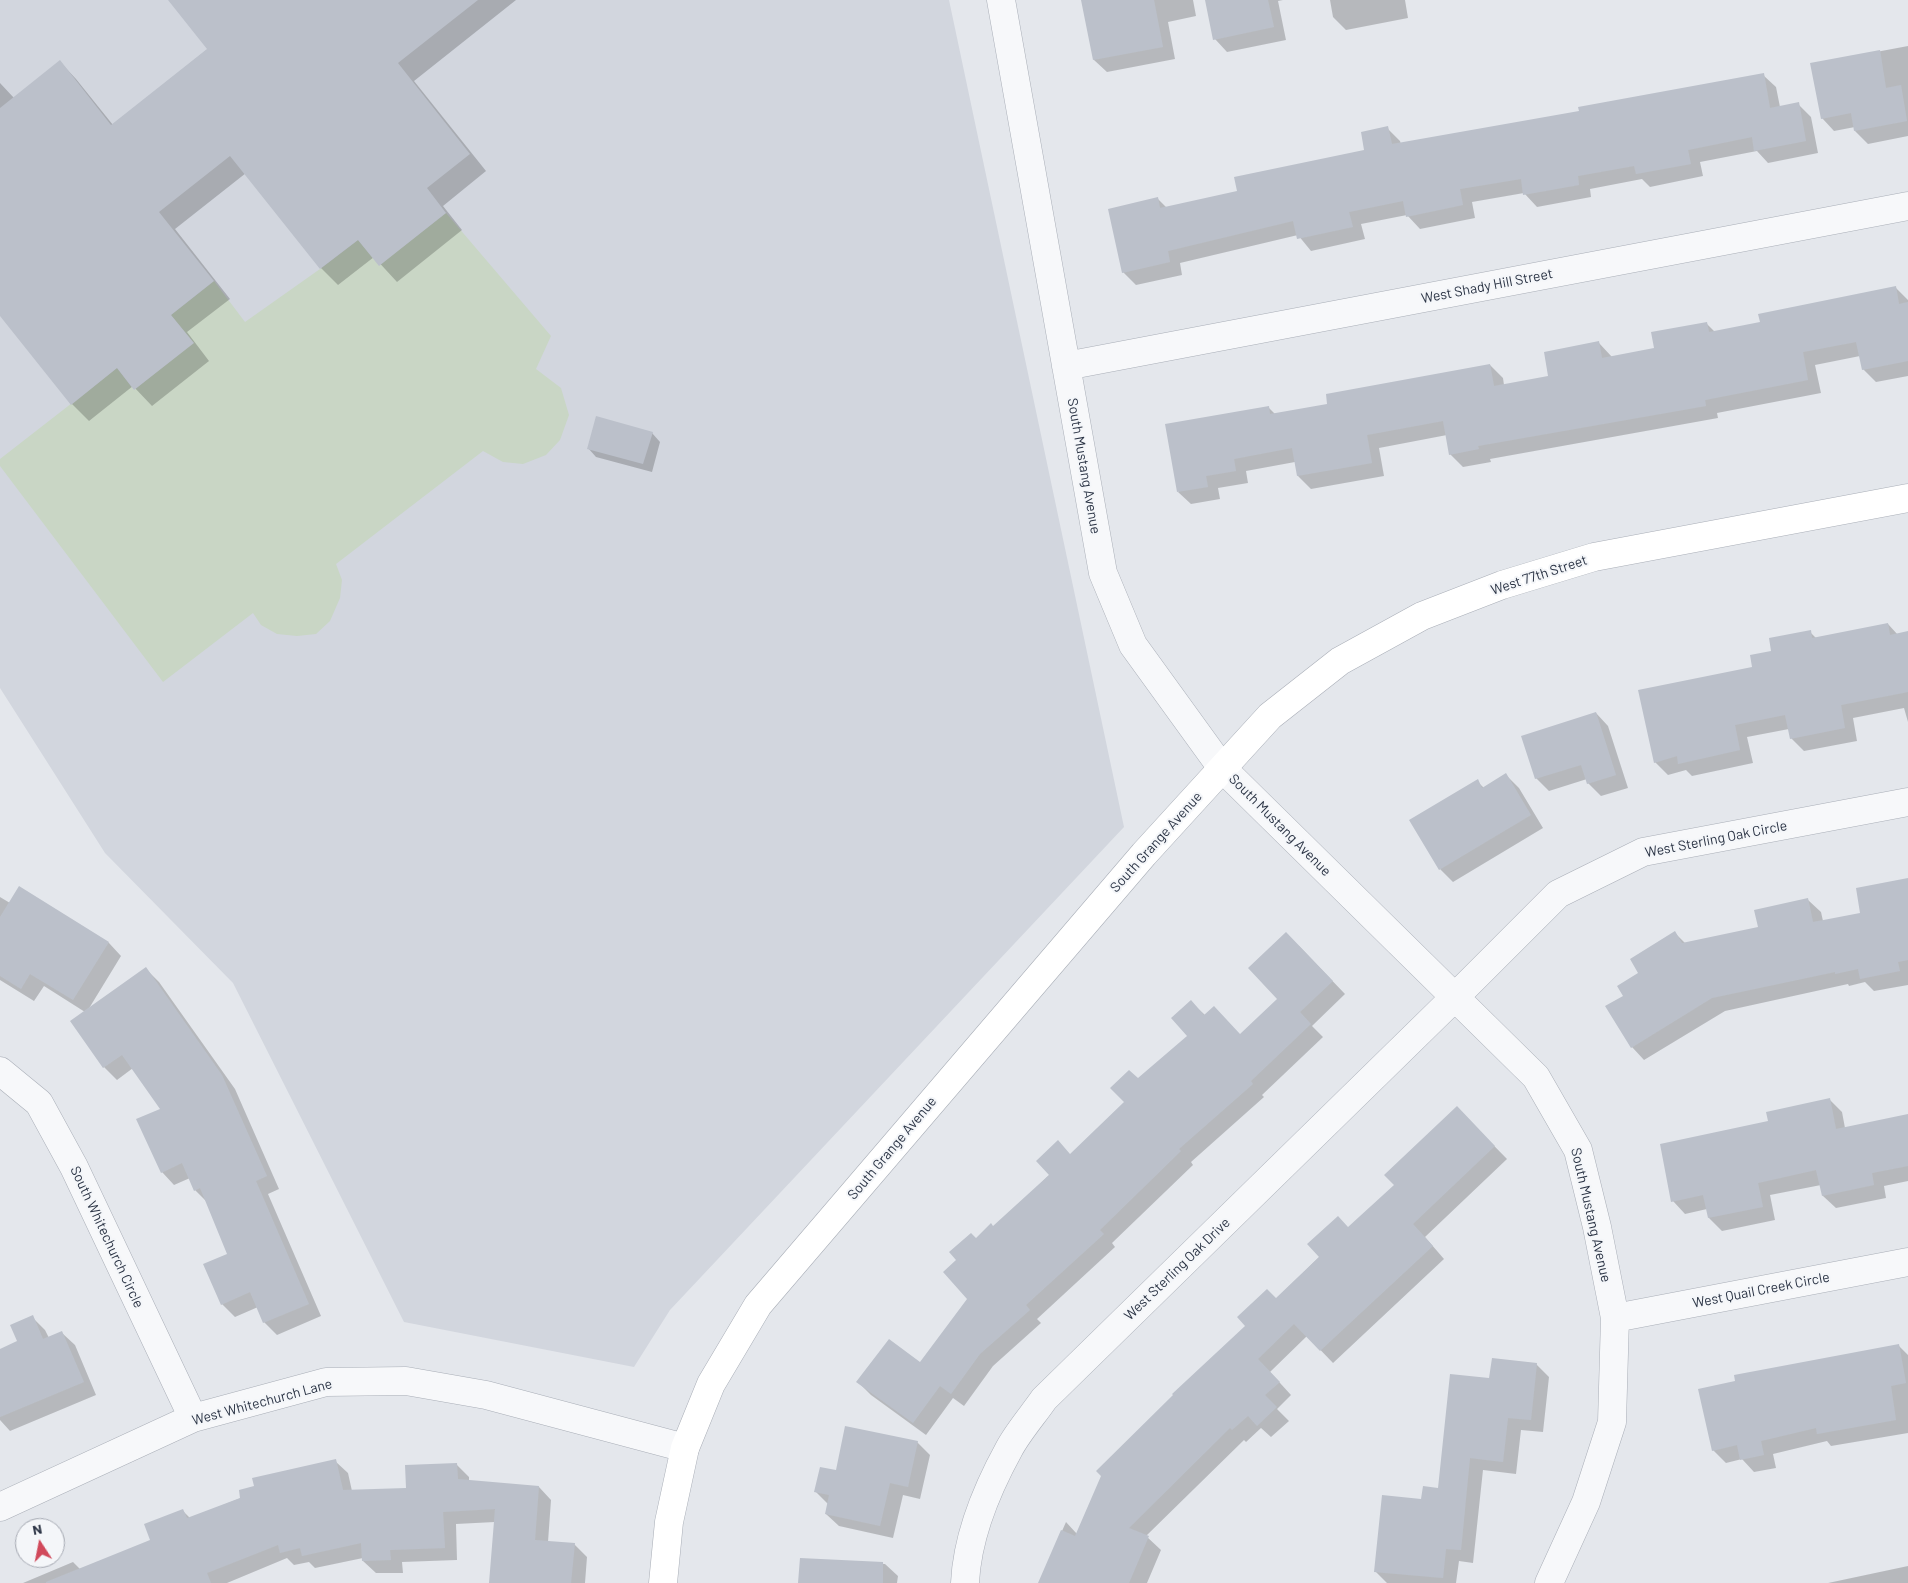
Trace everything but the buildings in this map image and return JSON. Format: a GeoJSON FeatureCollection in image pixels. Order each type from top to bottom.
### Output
{"type":"FeatureCollection","features":[{"type":"Feature","properties":{"kind":"street","name":"South Mustang Avenue"},"geometry":{"type":"LineString","coordinates":[[1000,0],[1103,573],[1133,645],[1222,768],[1536,1077],[1578,1150],[1597,1227],[1615,1318],[1612,1422],[1586,1502],[1549,1583]]}},
{"type":"Feature","properties":{"kind":"street","name":"West Shady Hill Street"},"geometry":{"type":"LineString","coordinates":[[1066,366],[1908,206]]}},
{"type":"Feature","properties":{"kind":"street","name":"West 77th Street"},"geometry":{"type":"LineString","coordinates":[[1222,768],[1270,716],[1340,661],[1422,616],[1502,585],[1594,557],[1908,498]]}},
{"type":"Feature","properties":{"kind":"street","name":"South Grange Avenue"},"geometry":{"type":"LineString","coordinates":[[664,1583],[669,1522],[685,1448],[711,1384],[758,1305],[1144,854],[1222,768]]}},
{"type":"Feature","properties":{"kind":"street","name":"West Sterling Oak Circle"},"geometry":{"type":"LineString","coordinates":[[1455,997],[1558,894],[1643,852],[1908,802]]}},
{"type":"Feature","properties":{"kind":"street","name":"West Sterling Oak Drive"},"geometry":{"type":"LineString","coordinates":[[965,1583],[966,1561],[981,1509],[1009,1448],[1044,1399],[1455,997]]}},
{"type":"Feature","properties":{"kind":"street","name":"South Whitechurch Circle"},"geometry":{"type":"LineString","coordinates":[[0,1071],[39,1103],[74,1167],[193,1418]]}},
{"type":"Feature","properties":{"kind":"street","name":"West Quail Creek Circle"},"geometry":{"type":"LineString","coordinates":[[1615,1318],[1908,1262]]}},
{"type":"Feature","properties":{"kind":"street","name":"West Whitechurch Lane"},"geometry":{"type":"LineString","coordinates":[[0,1507],[193,1418],[326,1382],[406,1381],[486,1395],[685,1448]]}},
{"type":"Feature","properties":{"kind":"shaded area"},"geometry":{"type":"Polygon","coordinates":[[[0,0],[949,0],[1124,827],[670,1310],[634,1367],[404,1322],[233,983],[105,853],[0,688],[0,0]]]}},
{"type":"Feature","properties":{"kind":"green space"},"geometry":{"type":"Polygon","coordinates":[[[446,213],[551,336],[536,369],[561,388],[569,415],[560,440],[546,455],[523,464],[503,462],[483,451],[336,564],[342,580],[340,598],[330,621],[316,634],[297,636],[277,634],[261,625],[253,613],[163,682],[0,466],[0,459],[117,368],[134,390],[193,343],[171,315],[214,281],[245,322],[358,240],[379,265],[446,213]]]}}]}
